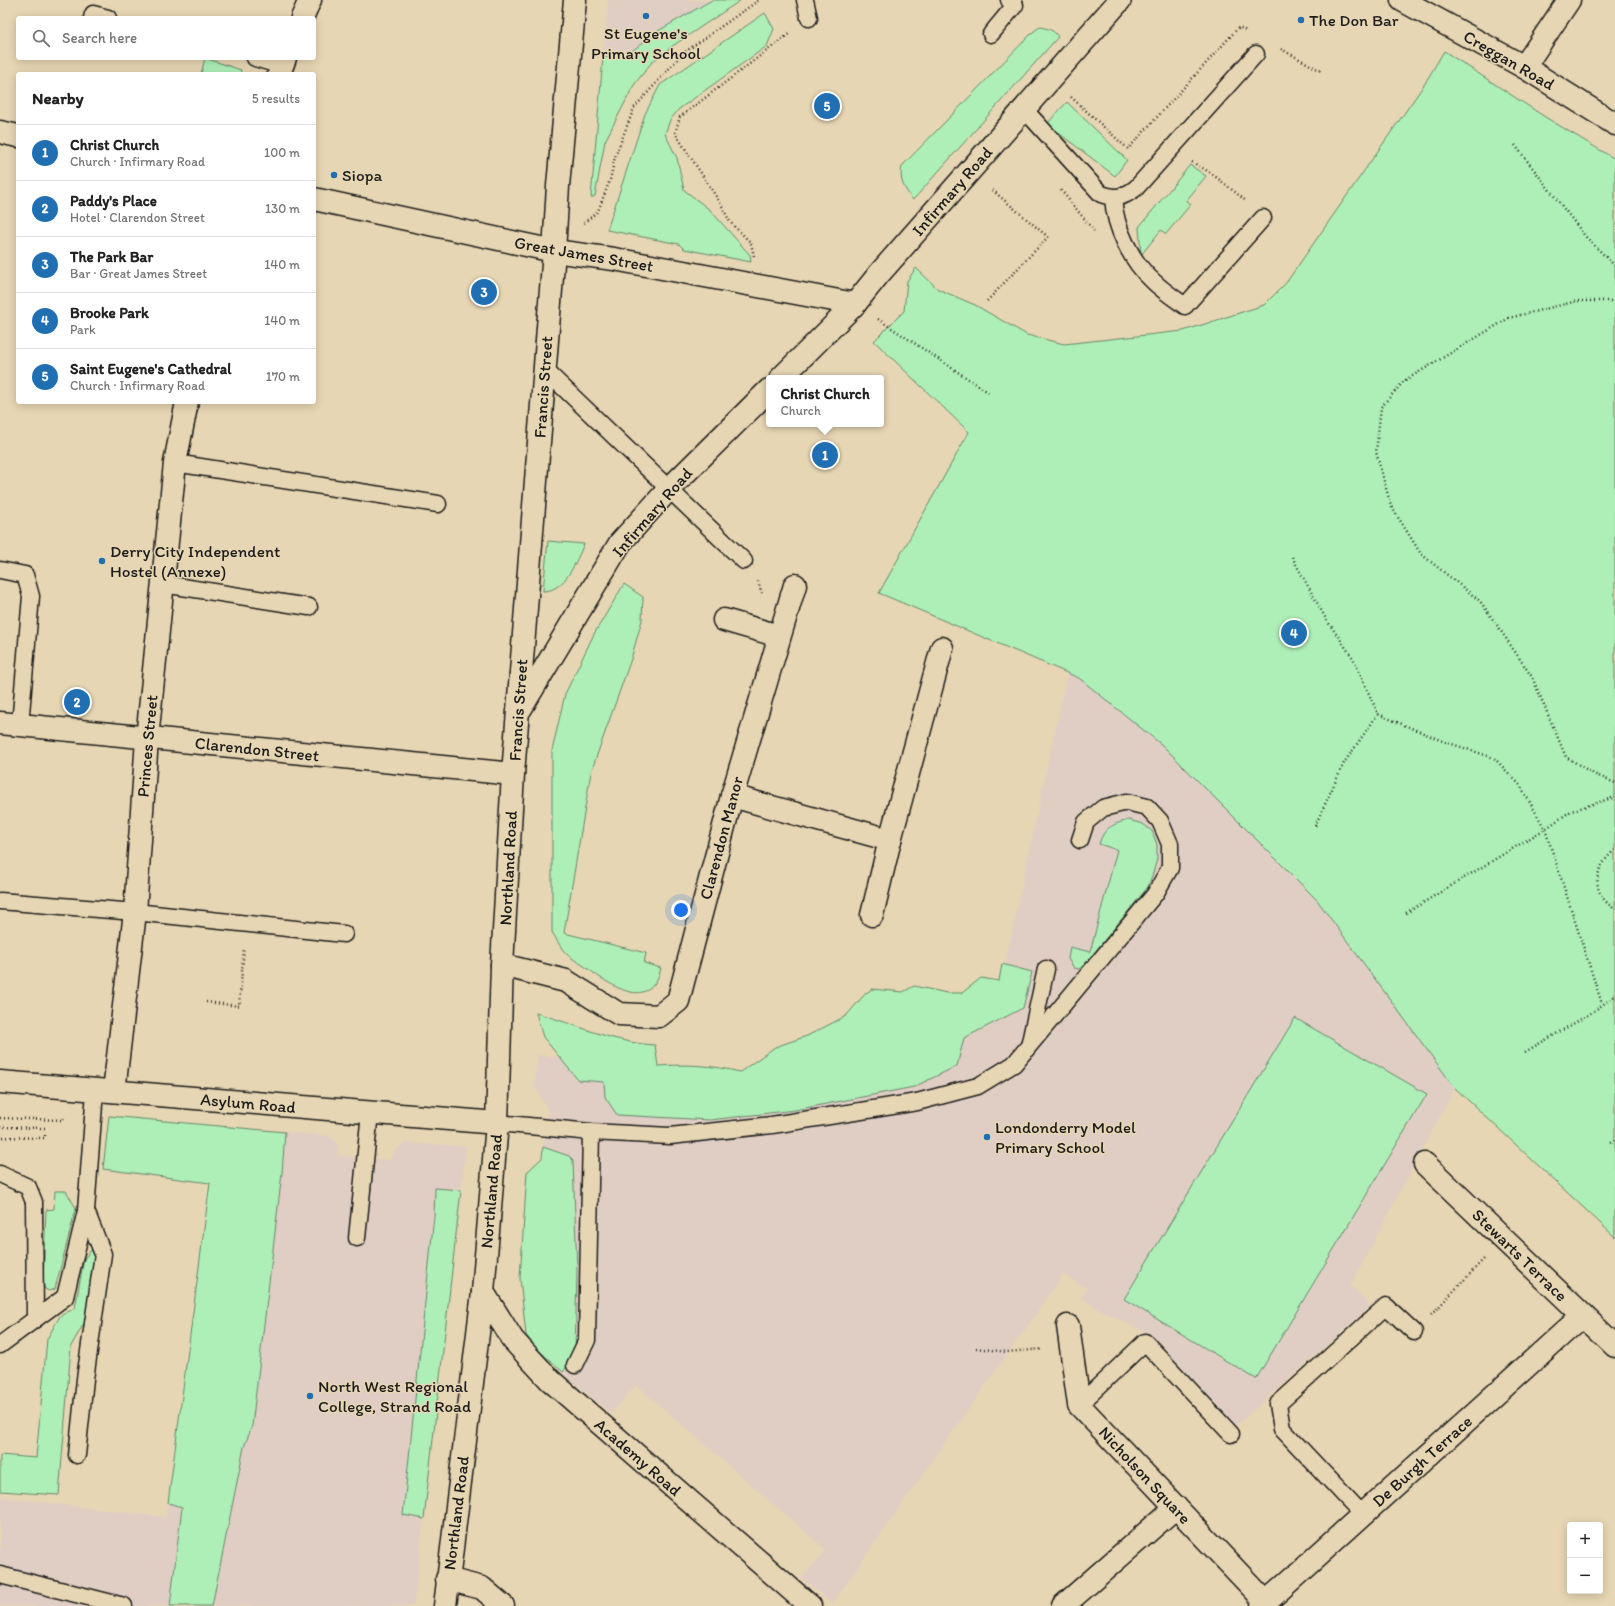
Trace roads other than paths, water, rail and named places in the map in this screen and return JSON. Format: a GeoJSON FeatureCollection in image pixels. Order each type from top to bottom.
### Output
{"type":"FeatureCollection","features":[{"type":"Feature","properties":{"kind":"street"},"geometry":{"type":"LineString","coordinates":[[303,16],[310,0]]}},
{"type":"Feature","properties":{"kind":"street","name":"Francis Street"},"geometry":{"type":"LineString","coordinates":[[513,774],[558,186],[575,0]]}},
{"type":"Feature","properties":{"kind":"street","name":"Infirmary Road"},"geometry":{"type":"LineString","coordinates":[[784,375],[855,304],[879,274],[1120,0]]}},
{"type":"Feature","properties":{"kind":"street","name":"Creggan Road"},"geometry":{"type":"LineString","coordinates":[[1402,0],[1524,67],[1615,124]]}},
{"type":"Feature","properties":{"kind":"street"},"geometry":{"type":"LineString","coordinates":[[1524,67],[1569,0]]}},
{"type":"Feature","properties":{"kind":"street"},"geometry":{"type":"LineString","coordinates":[[0,132],[16,136]]}},
{"type":"Feature","properties":{"kind":"street","name":"Great James Street"},"geometry":{"type":"LineString","coordinates":[[316,199],[554,251],[614,259],[855,304]]}},
{"type":"Feature","properties":{"kind":"street","name":"Infirmary Road"},"geometry":{"type":"LineString","coordinates":[[518,712],[620,543],[669,489],[766,393]]}},
{"type":"Feature","properties":{"kind":"street","name":"Princes Street"},"geometry":{"type":"LineString","coordinates":[[104,1091],[135,912],[147,738],[175,463],[187,404]]}},
{"type":"Feature","properties":{"kind":"street","name":"Clarendon Manor"},"geometry":{"type":"LineString","coordinates":[[502,964],[566,981],[619,1014],[658,1016],[678,1001],[732,796],[769,634],[795,585]]}},
{"type":"Feature","properties":{"kind":"street"},"geometry":{"type":"LineString","coordinates":[[724,620],[769,634]]}},
{"type":"Feature","properties":{"kind":"street"},"geometry":{"type":"LineString","coordinates":[[872,915],[890,840],[942,648]]}},
{"type":"Feature","properties":{"kind":"street","name":"Clarendon Street"},"geometry":{"type":"LineString","coordinates":[[10,724],[513,774]]}},
{"type":"Feature","properties":{"kind":"street","name":"Northland Road"},"geometry":{"type":"LineString","coordinates":[[445,1606],[447,1579],[483,1292],[497,1123],[502,964],[513,774]]}},
{"type":"Feature","properties":{"kind":"street"},"geometry":{"type":"LineString","coordinates":[[732,796],[890,840]]}},
{"type":"Feature","properties":{"kind":"street","name":"Asylum Road"},"geometry":{"type":"LineString","coordinates":[[0,1082],[497,1123]]}},
{"type":"Feature","properties":{"kind":"street","name":"Stewarts Terrace"},"geometry":{"type":"LineString","coordinates":[[1425,1164],[1615,1346]]}},
{"type":"Feature","properties":{"kind":"street","name":"Academy Road"},"geometry":{"type":"LineString","coordinates":[[483,1292],[513,1340],[550,1380],[810,1606]]}},
{"type":"Feature","properties":{"kind":"street","name":"De Burgh Terrace"},"geometry":{"type":"LineString","coordinates":[[1264,1604],[1582,1316]]}},
{"type":"Feature","properties":{"kind":"street"},"geometry":{"type":"LineString","coordinates":[[1070,1336],[1079,1405]]}},
{"type":"Feature","properties":{"kind":"street","name":"Nicholson Square"},"geometry":{"type":"LineString","coordinates":[[1079,1405],[1176,1507],[1264,1604]]}},
{"type":"Feature","properties":{"kind":"street"},"geometry":{"type":"LineString","coordinates":[[1063,1606],[1176,1507]]}},
{"type":"Feature","properties":{"kind":"street"},"geometry":{"type":"LineString","coordinates":[[447,1579],[482,1588],[503,1606]]}},
{"type":"Feature","properties":{"kind":"lane"},"geometry":{"type":"LineString","coordinates":[[805,0],[809,18]]}},
{"type":"Feature","properties":{"kind":"lane"},"geometry":{"type":"LineString","coordinates":[[991,34],[1014,4],[1009,0]]}},
{"type":"Feature","properties":{"kind":"lane"},"geometry":{"type":"LineString","coordinates":[[1024,109],[1101,194],[1113,198],[1126,195],[1136,188],[1256,54]]}},
{"type":"Feature","properties":{"kind":"lane"},"geometry":{"type":"LineString","coordinates":[[262,60],[282,66]]}},
{"type":"Feature","properties":{"kind":"lane"},"geometry":{"type":"LineString","coordinates":[[1113,198],[1114,212],[1132,258],[1152,281],[1185,306],[1263,218]]}},
{"type":"Feature","properties":{"kind":"lane"},"geometry":{"type":"LineString","coordinates":[[544,369],[744,561]]}},
{"type":"Feature","properties":{"kind":"lane"},"geometry":{"type":"LineString","coordinates":[[175,463],[438,504]]}},
{"type":"Feature","properties":{"kind":"lane"},"geometry":{"type":"LineString","coordinates":[[0,570],[25,576],[31,596],[10,724]]}},
{"type":"Feature","properties":{"kind":"lane"},"geometry":{"type":"LineString","coordinates":[[163,584],[309,607]]}},
{"type":"Feature","properties":{"kind":"lane"},"geometry":{"type":"LineString","coordinates":[[497,1123],[591,1132],[670,1136],[772,1125],[917,1102],[978,1086],[1014,1064],[1155,894],[1170,868],[1170,844],[1160,821],[1147,807],[1127,802],[1103,808],[1086,822],[1080,840]]}},
{"type":"Feature","properties":{"kind":"lane"},"geometry":{"type":"LineString","coordinates":[[0,901],[135,912],[344,934]]}},
{"type":"Feature","properties":{"kind":"lane"},"geometry":{"type":"LineString","coordinates":[[1030,1043],[1046,969]]}},
{"type":"Feature","properties":{"kind":"lane"},"geometry":{"type":"LineString","coordinates":[[0,1345],[64,1297],[86,1211],[104,1091]]}},
{"type":"Feature","properties":{"kind":"lane"},"geometry":{"type":"LineString","coordinates":[[357,1238],[370,1113]]}},
{"type":"Feature","properties":{"kind":"lane"},"geometry":{"type":"LineString","coordinates":[[575,1365],[587,1340],[591,1132]]}},
{"type":"Feature","properties":{"kind":"lane"},"geometry":{"type":"LineString","coordinates":[[0,1174],[28,1187],[34,1202],[35,1319]]}},
{"type":"Feature","properties":{"kind":"lane"},"geometry":{"type":"LineString","coordinates":[[76,1455],[103,1254],[86,1211]]}},
{"type":"Feature","properties":{"kind":"lane"},"geometry":{"type":"LineString","coordinates":[[1363,1515],[1282,1429],[1278,1404],[1386,1306],[1414,1332]]}},
{"type":"Feature","properties":{"kind":"lane"},"geometry":{"type":"LineString","coordinates":[[1079,1405],[1145,1342],[1231,1434]]}},
{"type":"Feature","properties":{"kind":"lane"},"geometry":{"type":"LineString","coordinates":[[0,1575],[124,1606]]}},
{"type":"Feature","properties":{"kind":"place","name":"St Eugene's Primary School"},"geometry":{"type":"Point","coordinates":[646,16]}},
{"type":"Feature","properties":{"kind":"place","name":"The Don Bar"},"geometry":{"type":"Point","coordinates":[1301,20]}},
{"type":"Feature","properties":{"kind":"place","name":"Saint Eugene's Cathedral"},"geometry":{"type":"Point","coordinates":[827,106]}},
{"type":"Feature","properties":{"kind":"place","name":"Siopa"},"geometry":{"type":"Point","coordinates":[334,175]}},
{"type":"Feature","properties":{"kind":"place","name":"The Park Bar"},"geometry":{"type":"Point","coordinates":[484,292]}},
{"type":"Feature","properties":{"kind":"place","name":"Christ Church"},"geometry":{"type":"Point","coordinates":[825,455]}},
{"type":"Feature","properties":{"kind":"place","name":"Derry City Independent Hostel (Annexe)"},"geometry":{"type":"Point","coordinates":[102,561]}},
{"type":"Feature","properties":{"kind":"place","name":"Brooke Park"},"geometry":{"type":"Point","coordinates":[1294,633]}},
{"type":"Feature","properties":{"kind":"place","name":"Paddy's Place"},"geometry":{"type":"Point","coordinates":[77,702]}},
{"type":"Feature","properties":{"kind":"place","name":"Londonderry Model Primary School"},"geometry":{"type":"Point","coordinates":[987,1137]}},
{"type":"Feature","properties":{"kind":"place","name":"North West Regional College, Strand Road"},"geometry":{"type":"Point","coordinates":[310,1396]}}]}
